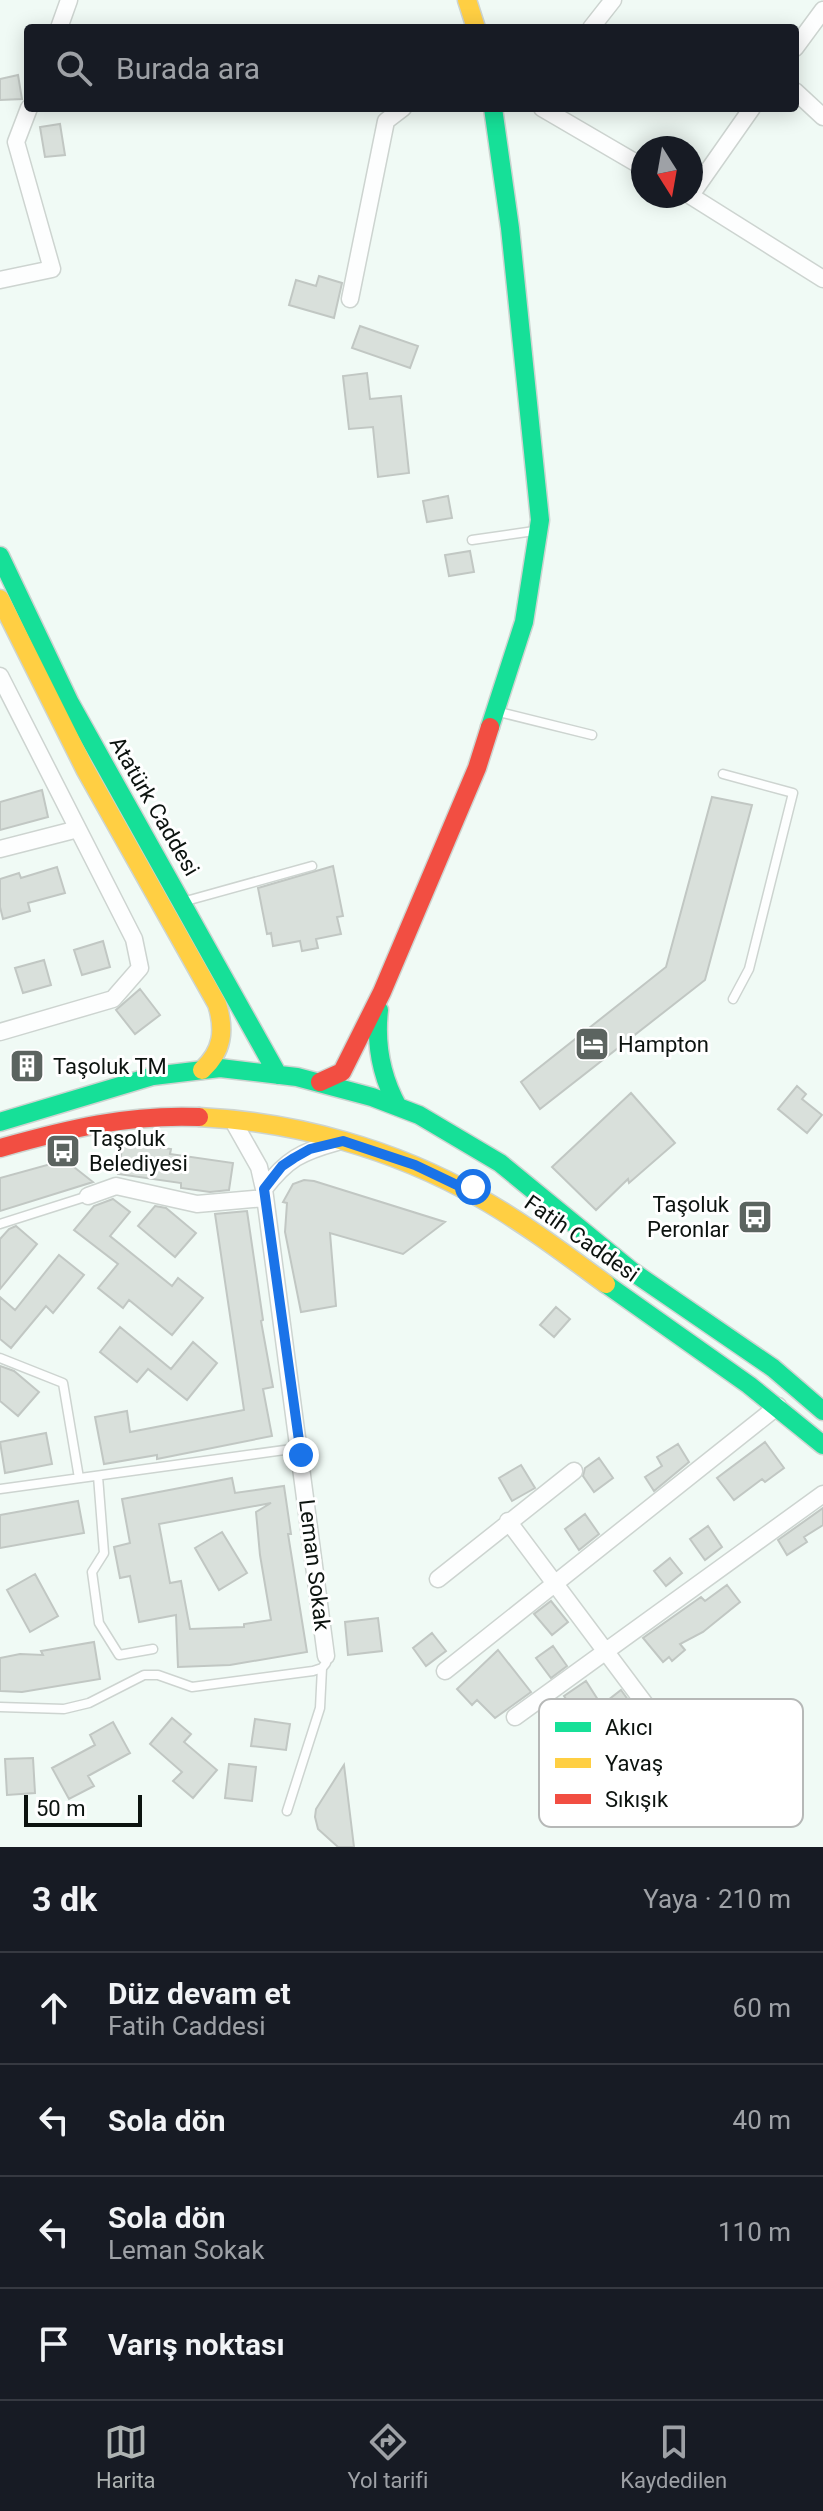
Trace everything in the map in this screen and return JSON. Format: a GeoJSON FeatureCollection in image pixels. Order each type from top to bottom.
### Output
{"type":"FeatureCollection","features":[{"type":"Feature","properties":{"kind":"main road"},"geometry":{"type":"LineString","coordinates":[[467,0],[475,24]]}},
{"type":"Feature","properties":{"kind":"main road"},"geometry":{"type":"LineString","coordinates":[[320,1082],[342,1072],[382,992],[477,768],[524,622],[539,505],[510,228],[494,112]]}},
{"type":"Feature","properties":{"kind":"main road","name":"Atatürk Caddesi"},"geometry":{"type":"LineString","coordinates":[[0,556],[70,703],[278,1075]]}},
{"type":"Feature","properties":{"kind":"main road","name":"Atatürk Caddesi"},"geometry":{"type":"LineString","coordinates":[[0,599],[85,769],[221,1016],[221,1047],[212,1062],[169,1080],[166,1102]]}},
{"type":"Feature","properties":{"kind":"main road"},"geometry":{"type":"LineString","coordinates":[[382,992],[377,1038],[385,1081],[398,1107]]}},
{"type":"Feature","properties":{"kind":"main road"},"geometry":{"type":"LineString","coordinates":[[0,1122],[153,1076],[220,1068],[320,1082],[398,1107],[419,1115],[500,1163],[633,1272],[773,1368],[823,1411]]}},
{"type":"Feature","properties":{"kind":"main road","name":"Fatih Caddesi"},"geometry":{"type":"LineString","coordinates":[[0,1148],[166,1102],[233,1121],[310,1131],[415,1165],[498,1209],[778,1406],[823,1445]]}},
{"type":"Feature","properties":{"kind":"main road"},"geometry":{"type":"LineString","coordinates":[[459,1186],[473,1187],[500,1163]]}},
{"type":"Feature","properties":{"kind":"street"},"geometry":{"type":"LineString","coordinates":[[60,24],[69,0]]}},
{"type":"Feature","properties":{"kind":"street"},"geometry":{"type":"LineString","coordinates":[[594,24],[613,0]]}},
{"type":"Feature","properties":{"kind":"street"},"geometry":{"type":"LineString","coordinates":[[799,43],[823,10]]}},
{"type":"Feature","properties":{"kind":"street"},"geometry":{"type":"LineString","coordinates":[[799,95],[823,117]]}},
{"type":"Feature","properties":{"kind":"street"},"geometry":{"type":"LineString","coordinates":[[0,280],[52,269],[16,142],[27,112]]}},
{"type":"Feature","properties":{"kind":"street"},"geometry":{"type":"LineString","coordinates":[[350,299],[386,121],[398,112]]}},
{"type":"Feature","properties":{"kind":"street"},"geometry":{"type":"LineString","coordinates":[[549,112],[631,160]]}},
{"type":"Feature","properties":{"kind":"street"},"geometry":{"type":"LineString","coordinates":[[703,178],[749,112]]}},
{"type":"Feature","properties":{"kind":"street"},"geometry":{"type":"LineString","coordinates":[[703,202],[821,275]]}},
{"type":"Feature","properties":{"kind":"street"},"geometry":{"type":"LineString","coordinates":[[0,676],[134,939],[140,968],[113,999],[0,1032]]}},
{"type":"Feature","properties":{"kind":"street"},"geometry":{"type":"LineString","coordinates":[[0,849],[78,829]]}},
{"type":"Feature","properties":{"kind":"street","name":"Leman Sokak"},"geometry":{"type":"LineString","coordinates":[[233,1121],[259,1167],[265,1194],[300,1448],[324,1662]]}},
{"type":"Feature","properties":{"kind":"street"},"geometry":{"type":"LineString","coordinates":[[88,1196],[116,1186],[197,1204],[265,1194],[282,1166],[310,1149],[343,1141]]}},
{"type":"Feature","properties":{"kind":"street"},"geometry":{"type":"LineString","coordinates":[[445,1671],[778,1406]]}},
{"type":"Feature","properties":{"kind":"street"},"geometry":{"type":"LineString","coordinates":[[438,1579],[574,1471]]}},
{"type":"Feature","properties":{"kind":"street"},"geometry":{"type":"LineString","coordinates":[[540,1699],[823,1494]]}},
{"type":"Feature","properties":{"kind":"street"},"geometry":{"type":"LineString","coordinates":[[508,1521],[642,1699]]}},
{"type":"Feature","properties":{"kind":"street"},"geometry":{"type":"LineString","coordinates":[[515,1717],[539,1700]]}},
{"type":"Feature","properties":{"kind":"lane"},"geometry":{"type":"LineString","coordinates":[[472,540],[538,531]]}},
{"type":"Feature","properties":{"kind":"lane"},"geometry":{"type":"LineString","coordinates":[[496,711],[592,735]]}},
{"type":"Feature","properties":{"kind":"lane"},"geometry":{"type":"LineString","coordinates":[[723,774],[793,793],[749,969],[733,999]]}},
{"type":"Feature","properties":{"kind":"lane"},"geometry":{"type":"LineString","coordinates":[[183,903],[312,866]]}},
{"type":"Feature","properties":{"kind":"lane"},"geometry":{"type":"LineString","coordinates":[[0,1224],[88,1196]]}},
{"type":"Feature","properties":{"kind":"lane"},"geometry":{"type":"LineString","coordinates":[[0,1358],[63,1383],[79,1478]]}},
{"type":"Feature","properties":{"kind":"lane"},"geometry":{"type":"LineString","coordinates":[[0,1489],[300,1448]]}},
{"type":"Feature","properties":{"kind":"lane"},"geometry":{"type":"LineString","coordinates":[[98,1476],[104,1553],[92,1572],[99,1623],[119,1655],[153,1649]]}},
{"type":"Feature","properties":{"kind":"lane"},"geometry":{"type":"LineString","coordinates":[[0,1707],[64,1709],[89,1703],[144,1675],[158,1675],[192,1687],[324,1662],[320,1708],[287,1811]]}},
{"type":"Feature","properties":{"kind":"building"},"geometry":{"type":"Polygon","coordinates":[[[18,75],[22,99],[0,100],[0,79],[18,75]]]}},
{"type":"Feature","properties":{"kind":"building"},"geometry":{"type":"Polygon","coordinates":[[[60,124],[65,155],[45,157],[40,127],[60,124]]]}},
{"type":"Feature","properties":{"kind":"building"},"geometry":{"type":"Polygon","coordinates":[[[319,276],[342,283],[334,318],[289,305],[296,280],[316,286],[319,276]]]}},
{"type":"Feature","properties":{"kind":"building"},"geometry":{"type":"Polygon","coordinates":[[[360,326],[418,346],[410,368],[352,348],[360,326]]]}},
{"type":"Feature","properties":{"kind":"building"},"geometry":{"type":"Polygon","coordinates":[[[367,373],[370,399],[401,396],[409,473],[378,477],[373,427],[349,429],[343,376],[367,373]]]}},
{"type":"Feature","properties":{"kind":"building"},"geometry":{"type":"Polygon","coordinates":[[[448,496],[452,518],[427,522],[423,501],[448,496]]]}},
{"type":"Feature","properties":{"kind":"building"},"geometry":{"type":"Polygon","coordinates":[[[470,551],[474,572],[449,576],[445,555],[470,551]]]}},
{"type":"Feature","properties":{"kind":"building"},"geometry":{"type":"Polygon","coordinates":[[[42,790],[48,817],[0,830],[0,802],[42,790]]]}},
{"type":"Feature","properties":{"kind":"building"},"geometry":{"type":"Polygon","coordinates":[[[712,797],[752,805],[705,980],[540,1109],[521,1082],[666,967],[712,797]]]}},
{"type":"Feature","properties":{"kind":"building"},"geometry":{"type":"Polygon","coordinates":[[[333,866],[343,916],[337,917],[341,934],[316,939],[318,948],[302,951],[300,941],[273,946],[271,933],[267,934],[258,888],[333,866]]]}},
{"type":"Feature","properties":{"kind":"building"},"geometry":{"type":"Polygon","coordinates":[[[57,867],[65,893],[28,903],[30,911],[3,919],[0,879],[19,873],[21,878],[57,867]]]}},
{"type":"Feature","properties":{"kind":"building"},"geometry":{"type":"Polygon","coordinates":[[[103,941],[110,967],[82,975],[74,950],[103,941]]]}},
{"type":"Feature","properties":{"kind":"building"},"geometry":{"type":"Polygon","coordinates":[[[44,960],[51,985],[23,993],[15,968],[44,960]]]}},
{"type":"Feature","properties":{"kind":"building"},"geometry":{"type":"Polygon","coordinates":[[[140,989],[160,1015],[135,1034],[116,1010],[140,989]]]}},
{"type":"Feature","properties":{"kind":"building"},"geometry":{"type":"Polygon","coordinates":[[[797,1086],[806,1094],[802,1099],[822,1115],[807,1133],[778,1109],[797,1086]]]}},
{"type":"Feature","properties":{"kind":"building"},"geometry":{"type":"Polygon","coordinates":[[[631,1093],[675,1143],[629,1183],[628,1179],[596,1210],[552,1167],[631,1093]]]}},
{"type":"Feature","properties":{"kind":"building"},"geometry":{"type":"Polygon","coordinates":[[[123,1142],[171,1149],[170,1154],[233,1163],[229,1190],[210,1192],[181,1188],[181,1183],[118,1174],[123,1142]]]}},
{"type":"Feature","properties":{"kind":"building"},"geometry":{"type":"Polygon","coordinates":[[[65,1160],[93,1182],[0,1211],[0,1178],[65,1160]]]}},
{"type":"Feature","properties":{"kind":"building"},"geometry":{"type":"Polygon","coordinates":[[[304,1180],[445,1222],[403,1254],[330,1233],[336,1306],[301,1312],[285,1232],[287,1203],[283,1202],[293,1184],[304,1180]]]}},
{"type":"Feature","properties":{"kind":"building"},"geometry":{"type":"Polygon","coordinates":[[[113,1199],[130,1212],[110,1236],[172,1286],[178,1278],[203,1298],[172,1335],[129,1300],[123,1308],[98,1288],[118,1264],[74,1230],[94,1206],[113,1199]]]}},
{"type":"Feature","properties":{"kind":"building"},"geometry":{"type":"Polygon","coordinates":[[[155,1206],[166,1208],[196,1233],[175,1257],[138,1226],[155,1206]]]}},
{"type":"Feature","properties":{"kind":"building"},"geometry":{"type":"Polygon","coordinates":[[[247,1211],[273,1387],[263,1389],[272,1436],[157,1459],[157,1455],[104,1464],[95,1417],[127,1411],[130,1432],[244,1410],[215,1214],[247,1211]]]}},
{"type":"Feature","properties":{"kind":"building"},"geometry":{"type":"Polygon","coordinates":[[[16,1226],[37,1244],[0,1289],[0,1239],[16,1226]]]}},
{"type":"Feature","properties":{"kind":"building"},"geometry":{"type":"Polygon","coordinates":[[[59,1255],[84,1275],[53,1313],[46,1306],[11,1348],[0,1339],[0,1297],[15,1310],[59,1255]]]}},
{"type":"Feature","properties":{"kind":"building"},"geometry":{"type":"Polygon","coordinates":[[[556,1307],[570,1319],[554,1337],[540,1325],[556,1307]]]}},
{"type":"Feature","properties":{"kind":"building"},"geometry":{"type":"Polygon","coordinates":[[[120,1327],[171,1369],[193,1342],[217,1363],[187,1400],[148,1369],[137,1382],[100,1352],[120,1327]]]}},
{"type":"Feature","properties":{"kind":"building"},"geometry":{"type":"Polygon","coordinates":[[[0,1366],[14,1371],[39,1392],[18,1416],[0,1401],[0,1366]]]}},
{"type":"Feature","properties":{"kind":"building"},"geometry":{"type":"Polygon","coordinates":[[[46,1433],[52,1464],[5,1473],[0,1442],[46,1433]]]}},
{"type":"Feature","properties":{"kind":"building"},"geometry":{"type":"Polygon","coordinates":[[[765,1442],[784,1468],[765,1482],[762,1479],[734,1500],[717,1478],[765,1442]]]}},
{"type":"Feature","properties":{"kind":"building"},"geometry":{"type":"Polygon","coordinates":[[[678,1444],[689,1462],[654,1491],[645,1477],[662,1466],[657,1457],[678,1444]]]}},
{"type":"Feature","properties":{"kind":"building"},"geometry":{"type":"Polygon","coordinates":[[[599,1458],[613,1478],[594,1492],[583,1476],[585,1468],[599,1458]]]}},
{"type":"Feature","properties":{"kind":"building"},"geometry":{"type":"Polygon","coordinates":[[[521,1465],[535,1488],[512,1501],[499,1478],[521,1465]]]}},
{"type":"Feature","properties":{"kind":"building"},"geometry":{"type":"Polygon","coordinates":[[[232,1478],[235,1493],[284,1486],[291,1534],[288,1534],[307,1652],[230,1665],[178,1667],[176,1615],[139,1622],[130,1576],[120,1578],[114,1547],[130,1543],[122,1499],[232,1478]],[[271,1503],[159,1524],[170,1583],[181,1581],[190,1629],[244,1627],[244,1624],[271,1620],[256,1512],[271,1503]]]}},
{"type":"Feature","properties":{"kind":"building"},"geometry":{"type":"Polygon","coordinates":[[[78,1501],[84,1533],[0,1548],[0,1515],[78,1501]]]}},
{"type":"Feature","properties":{"kind":"building"},"geometry":{"type":"Polygon","coordinates":[[[823,1508],[823,1525],[804,1537],[807,1542],[787,1555],[778,1540],[823,1508]]]}},
{"type":"Feature","properties":{"kind":"building"},"geometry":{"type":"Polygon","coordinates":[[[585,1514],[599,1534],[579,1550],[565,1529],[585,1514]]]}},
{"type":"Feature","properties":{"kind":"building"},"geometry":{"type":"Polygon","coordinates":[[[708,1526],[722,1547],[705,1560],[690,1539],[708,1526]]]}},
{"type":"Feature","properties":{"kind":"building"},"geometry":{"type":"Polygon","coordinates":[[[222,1532],[247,1573],[219,1590],[195,1548],[222,1532]]]}},
{"type":"Feature","properties":{"kind":"building"},"geometry":{"type":"Polygon","coordinates":[[[670,1558],[682,1573],[666,1586],[654,1571],[670,1558]]]}},
{"type":"Feature","properties":{"kind":"building"},"geometry":{"type":"Polygon","coordinates":[[[35,1574],[58,1616],[30,1632],[7,1590],[35,1574]]]}},
{"type":"Feature","properties":{"kind":"building"},"geometry":{"type":"Polygon","coordinates":[[[727,1585],[740,1602],[703,1632],[680,1644],[685,1650],[672,1661],[669,1657],[663,1662],[643,1638],[701,1597],[705,1601],[727,1585]]]}},
{"type":"Feature","properties":{"kind":"building"},"geometry":{"type":"Polygon","coordinates":[[[551,1601],[568,1622],[552,1635],[534,1614],[551,1601]]]}},
{"type":"Feature","properties":{"kind":"building"},"geometry":{"type":"Polygon","coordinates":[[[378,1618],[382,1651],[348,1655],[345,1622],[378,1618]]]}},
{"type":"Feature","properties":{"kind":"building"},"geometry":{"type":"Polygon","coordinates":[[[432,1633],[446,1651],[426,1666],[413,1648],[432,1633]]]}},
{"type":"Feature","properties":{"kind":"building"},"geometry":{"type":"Polygon","coordinates":[[[94,1642],[100,1679],[22,1692],[0,1691],[0,1658],[20,1654],[43,1655],[41,1651],[94,1642]]]}},
{"type":"Feature","properties":{"kind":"building"},"geometry":{"type":"Polygon","coordinates":[[[553,1646],[567,1666],[551,1678],[536,1658],[553,1646]]]}},
{"type":"Feature","properties":{"kind":"building"},"geometry":{"type":"Polygon","coordinates":[[[498,1650],[531,1692],[495,1718],[477,1700],[472,1705],[457,1689],[498,1650]]]}},
{"type":"Feature","properties":{"kind":"building"},"geometry":{"type":"Polygon","coordinates":[[[586,1681],[597,1699],[566,1699],[564,1696],[586,1681]]]}},
{"type":"Feature","properties":{"kind":"building"},"geometry":{"type":"Polygon","coordinates":[[[621,1690],[627,1699],[609,1699],[621,1690]]]}},
{"type":"Feature","properties":{"kind":"building"},"geometry":{"type":"Polygon","coordinates":[[[172,1718],[191,1734],[184,1742],[217,1770],[193,1798],[173,1781],[182,1772],[150,1744],[172,1718]]]}},
{"type":"Feature","properties":{"kind":"building"},"geometry":{"type":"Polygon","coordinates":[[[255,1719],[290,1724],[286,1750],[251,1746],[255,1719]]]}},
{"type":"Feature","properties":{"kind":"building"},"geometry":{"type":"Polygon","coordinates":[[[113,1722],[130,1753],[88,1776],[94,1786],[69,1799],[52,1768],[95,1745],[90,1735],[113,1722]]]}},
{"type":"Feature","properties":{"kind":"building"},"geometry":{"type":"Polygon","coordinates":[[[33,1758],[35,1793],[7,1795],[5,1759],[33,1758]]]}},
{"type":"Feature","properties":{"kind":"building"},"geometry":{"type":"Polygon","coordinates":[[[229,1764],[256,1767],[252,1801],[225,1798],[229,1764]]]}},
{"type":"Feature","properties":{"kind":"building"},"geometry":{"type":"Polygon","coordinates":[[[344,1765],[354,1847],[338,1847],[318,1829],[315,1817],[316,1809],[344,1765]]]}},
{"type":"Feature","properties":{"kind":"traffic: fast"},"geometry":{"type":"LineString","coordinates":[[490,727],[524,622],[540,520],[510,228],[494,112]]}},
{"type":"Feature","properties":{"kind":"traffic: fast"},"geometry":{"type":"LineString","coordinates":[[0,556],[70,703],[278,1075]]}},
{"type":"Feature","properties":{"kind":"traffic: fast"},"geometry":{"type":"LineString","coordinates":[[379,1010],[381,1060],[387,1084],[398,1107]]}},
{"type":"Feature","properties":{"kind":"traffic: fast"},"geometry":{"type":"LineString","coordinates":[[0,1122],[153,1076],[220,1068],[297,1077],[372,1097],[419,1115],[500,1163],[633,1272],[773,1368],[823,1411]]}},
{"type":"Feature","properties":{"kind":"traffic: fast"},"geometry":{"type":"LineString","coordinates":[[606,1284],[749,1385],[823,1445]]}},
{"type":"Feature","properties":{"kind":"traffic: slow"},"geometry":{"type":"LineString","coordinates":[[467,0],[475,24]]}},
{"type":"Feature","properties":{"kind":"traffic: slow"},"geometry":{"type":"LineString","coordinates":[[0,599],[85,769],[217,1004],[221,1023],[220,1040],[214,1055],[202,1070]]}},
{"type":"Feature","properties":{"kind":"traffic: slow"},"geometry":{"type":"LineString","coordinates":[[199,1117],[308,1132],[414,1165],[496,1208],[606,1284]]}},
{"type":"Feature","properties":{"kind":"traffic: jam"},"geometry":{"type":"LineString","coordinates":[[320,1082],[342,1072],[382,992],[477,768],[490,727]]}},
{"type":"Feature","properties":{"kind":"traffic: jam"},"geometry":{"type":"LineString","coordinates":[[0,1148],[123,1120],[199,1117]]}},
{"type":"Feature","properties":{"kind":"place","name":"Hampton"},"geometry":{"type":"Point","coordinates":[592,1044]}},
{"type":"Feature","properties":{"kind":"place","name":"Taşoluk TM"},"geometry":{"type":"Point","coordinates":[27,1066]}},
{"type":"Feature","properties":{"kind":"place","name":"Taşoluk Belediyesi"},"geometry":{"type":"Point","coordinates":[63,1151]}},
{"type":"Feature","properties":{"kind":"place","name":"Taşoluk Peronlar"},"geometry":{"type":"Point","coordinates":[755,1217]}},
{"type":"Feature","properties":{"kind":"route"},"geometry":{"type":"LineString","coordinates":[[301,1455],[264,1189],[282,1166],[294,1158],[310,1149],[343,1141],[415,1165],[459,1186],[473,1187]]}}]}
